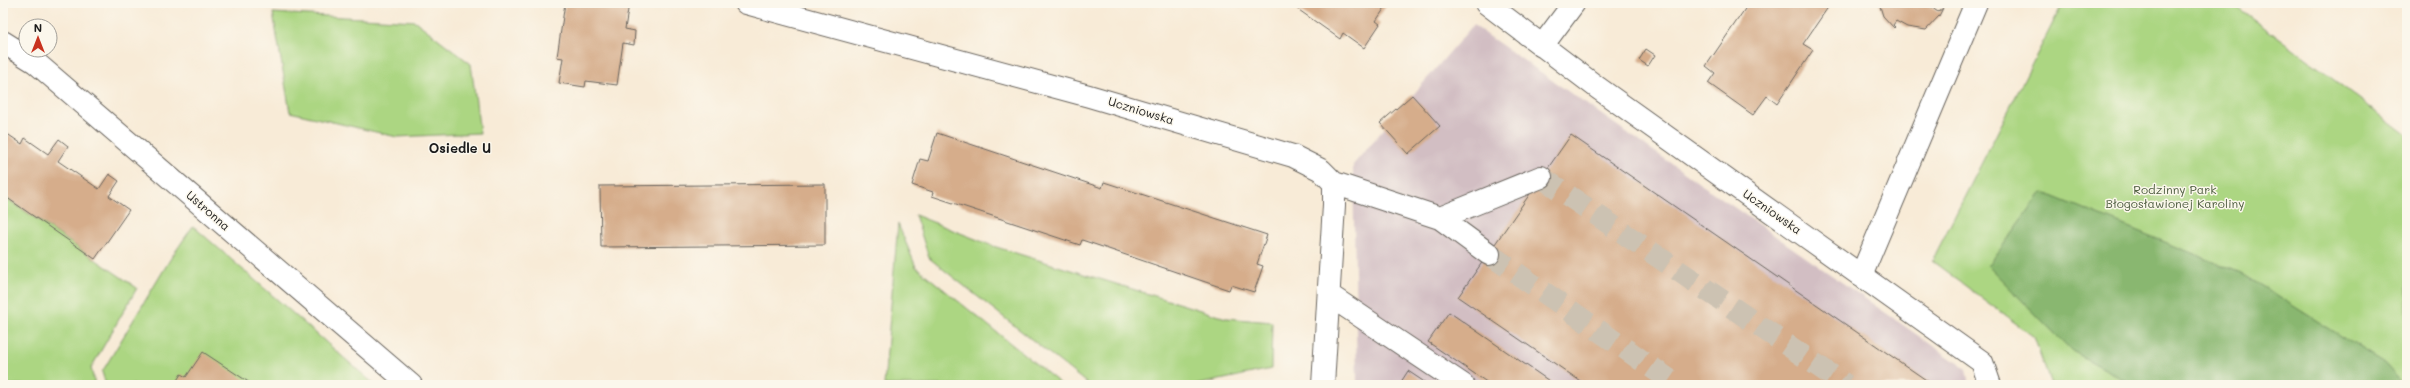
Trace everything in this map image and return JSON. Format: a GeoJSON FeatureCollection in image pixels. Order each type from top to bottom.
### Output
{"type":"FeatureCollection","features":[{"type":"Feature","properties":{"kind":"street","name":"Uczniowska"},"geometry":{"type":"LineString","coordinates":[[746,3],[1089,96],[1293,156],[1321,170],[1334,183]]}},
{"type":"Feature","properties":{"kind":"street","name":"Uczniowska"},"geometry":{"type":"LineString","coordinates":[[1486,3],[1542,46],[1982,362],[1990,385]]}},
{"type":"Feature","properties":{"kind":"street"},"geometry":{"type":"LineString","coordinates":[[1542,46],[1574,3]]}},
{"type":"Feature","properties":{"kind":"street"},"geometry":{"type":"LineString","coordinates":[[1862,276],[1976,3]]}},
{"type":"Feature","properties":{"kind":"street","name":"Ustronna"},"geometry":{"type":"LineString","coordinates":[[3,42],[35,62],[411,385]]}},
{"type":"Feature","properties":{"kind":"street"},"geometry":{"type":"LineString","coordinates":[[1440,218],[1541,177]]}},
{"type":"Feature","properties":{"kind":"street"},"geometry":{"type":"LineString","coordinates":[[1323,385],[1330,295],[1334,183],[1440,218],[1489,254]]}},
{"type":"Feature","properties":{"kind":"street"},"geometry":{"type":"LineString","coordinates":[[1330,295],[1463,385]]}},
{"type":"Feature","properties":{"kind":"shaded area"},"geometry":{"type":"Polygon","coordinates":[[[1473,25],[1966,369],[1969,385],[1360,385],[1357,383],[1353,165],[1473,25]]]}},
{"type":"Feature","properties":{"kind":"green space","name":"Rodzinny Park Błogosławionej Karoliny"},"geometry":{"type":"Polygon","coordinates":[[[2063,3],[2232,3],[2407,135],[2407,385],[2051,385],[2034,337],[1932,261],[2063,3]]]}},
{"type":"Feature","properties":{"kind":"green space"},"geometry":{"type":"Polygon","coordinates":[[[273,13],[415,21],[471,64],[480,133],[397,137],[290,112],[273,13]]]}},
{"type":"Feature","properties":{"kind":"green space"},"geometry":{"type":"Polygon","coordinates":[[[2042,192],[2241,273],[2384,363],[2404,385],[2134,385],[2072,351],[1988,266],[2042,192]]]}},
{"type":"Feature","properties":{"kind":"green space"},"geometry":{"type":"Polygon","coordinates":[[[3,196],[137,288],[91,368],[95,385],[3,385],[3,196]]]}},
{"type":"Feature","properties":{"kind":"green space"},"geometry":{"type":"Polygon","coordinates":[[[915,215],[993,246],[1226,318],[1272,322],[1271,369],[1196,385],[1089,385],[929,258],[915,215]]]}},
{"type":"Feature","properties":{"kind":"green space"},"geometry":{"type":"Polygon","coordinates":[[[898,224],[916,267],[1062,385],[884,385],[898,224]]]}},
{"type":"Feature","properties":{"kind":"green space"},"geometry":{"type":"Polygon","coordinates":[[[193,226],[375,385],[106,385],[102,372],[171,258],[193,226]]]}},
{"type":"Feature","properties":{"kind":"building"},"geometry":{"type":"Polygon","coordinates":[[[565,3],[629,3],[625,29],[635,31],[634,45],[623,43],[617,85],[586,81],[585,87],[559,83],[563,58],[557,57],[565,3]]]}},
{"type":"Feature","properties":{"kind":"building"},"geometry":{"type":"Polygon","coordinates":[[[1289,3],[1388,3],[1376,21],[1380,24],[1364,48],[1343,33],[1340,39],[1289,3]]]}},
{"type":"Feature","properties":{"kind":"building"},"geometry":{"type":"Polygon","coordinates":[[[1749,3],[1831,3],[1803,44],[1813,50],[1777,104],[1767,96],[1753,115],[1708,83],[1715,73],[1706,66],[1749,3]]]}},
{"type":"Feature","properties":{"kind":"building"},"geometry":{"type":"Polygon","coordinates":[[[1879,3],[1929,3],[1928,5],[1938,12],[1943,8],[1939,16],[1926,30],[1907,27],[1896,21],[1893,25],[1895,27],[1894,28],[1883,16],[1879,3]]]}},
{"type":"Feature","properties":{"kind":"building"},"geometry":{"type":"Polygon","coordinates":[[[1646,49],[1655,55],[1648,66],[1639,60],[1646,49]]]}},
{"type":"Feature","properties":{"kind":"building"},"geometry":{"type":"Polygon","coordinates":[[[1412,95],[1440,126],[1408,154],[1380,123],[1412,95]]]}},
{"type":"Feature","properties":{"kind":"building"},"geometry":{"type":"Polygon","coordinates":[[[3,131],[22,144],[25,138],[48,154],[59,139],[68,146],[58,161],[99,189],[109,174],[119,181],[109,196],[129,210],[95,259],[3,195],[3,131]]]}},
{"type":"Feature","properties":{"kind":"building"},"geometry":{"type":"Polygon","coordinates":[[[937,133],[1102,188],[1104,182],[1267,235],[1257,264],[1263,266],[1254,292],[1231,285],[1229,290],[1082,240],[1080,245],[932,196],[933,192],[912,185],[920,159],[928,161],[937,133]]]}},
{"type":"Feature","properties":{"kind":"building"},"geometry":{"type":"Polygon","coordinates":[[[1571,135],[1929,382],[1927,385],[1586,385],[1458,297],[1571,135]]]}},
{"type":"Feature","properties":{"kind":"building"},"geometry":{"type":"Polygon","coordinates":[[[825,184],[825,245],[601,247],[600,186],[825,184]]]}},
{"type":"Feature","properties":{"kind":"building"},"geometry":{"type":"Polygon","coordinates":[[[1449,312],[1555,385],[1491,385],[1428,342],[1449,312]]]}},
{"type":"Feature","properties":{"kind":"building"},"geometry":{"type":"Polygon","coordinates":[[[203,352],[253,385],[174,385],[181,374],[186,377],[203,352]]]}},
{"type":"Feature","properties":{"kind":"building"},"geometry":{"type":"Polygon","coordinates":[[[1408,371],[1429,385],[1399,385],[1408,371]]]}},
{"type":"Feature","properties":{"kind":"tunnel"},"geometry":{"type":"LineString","coordinates":[[1541,177],[1846,385]]}},
{"type":"Feature","properties":{"kind":"tunnel"},"geometry":{"type":"LineString","coordinates":[[1489,254],[1677,385]]}},
{"type":"Feature","properties":{"kind":"district","name":"Osiedle U"},"geometry":{"type":"Point","coordinates":[460,148]}}]}
